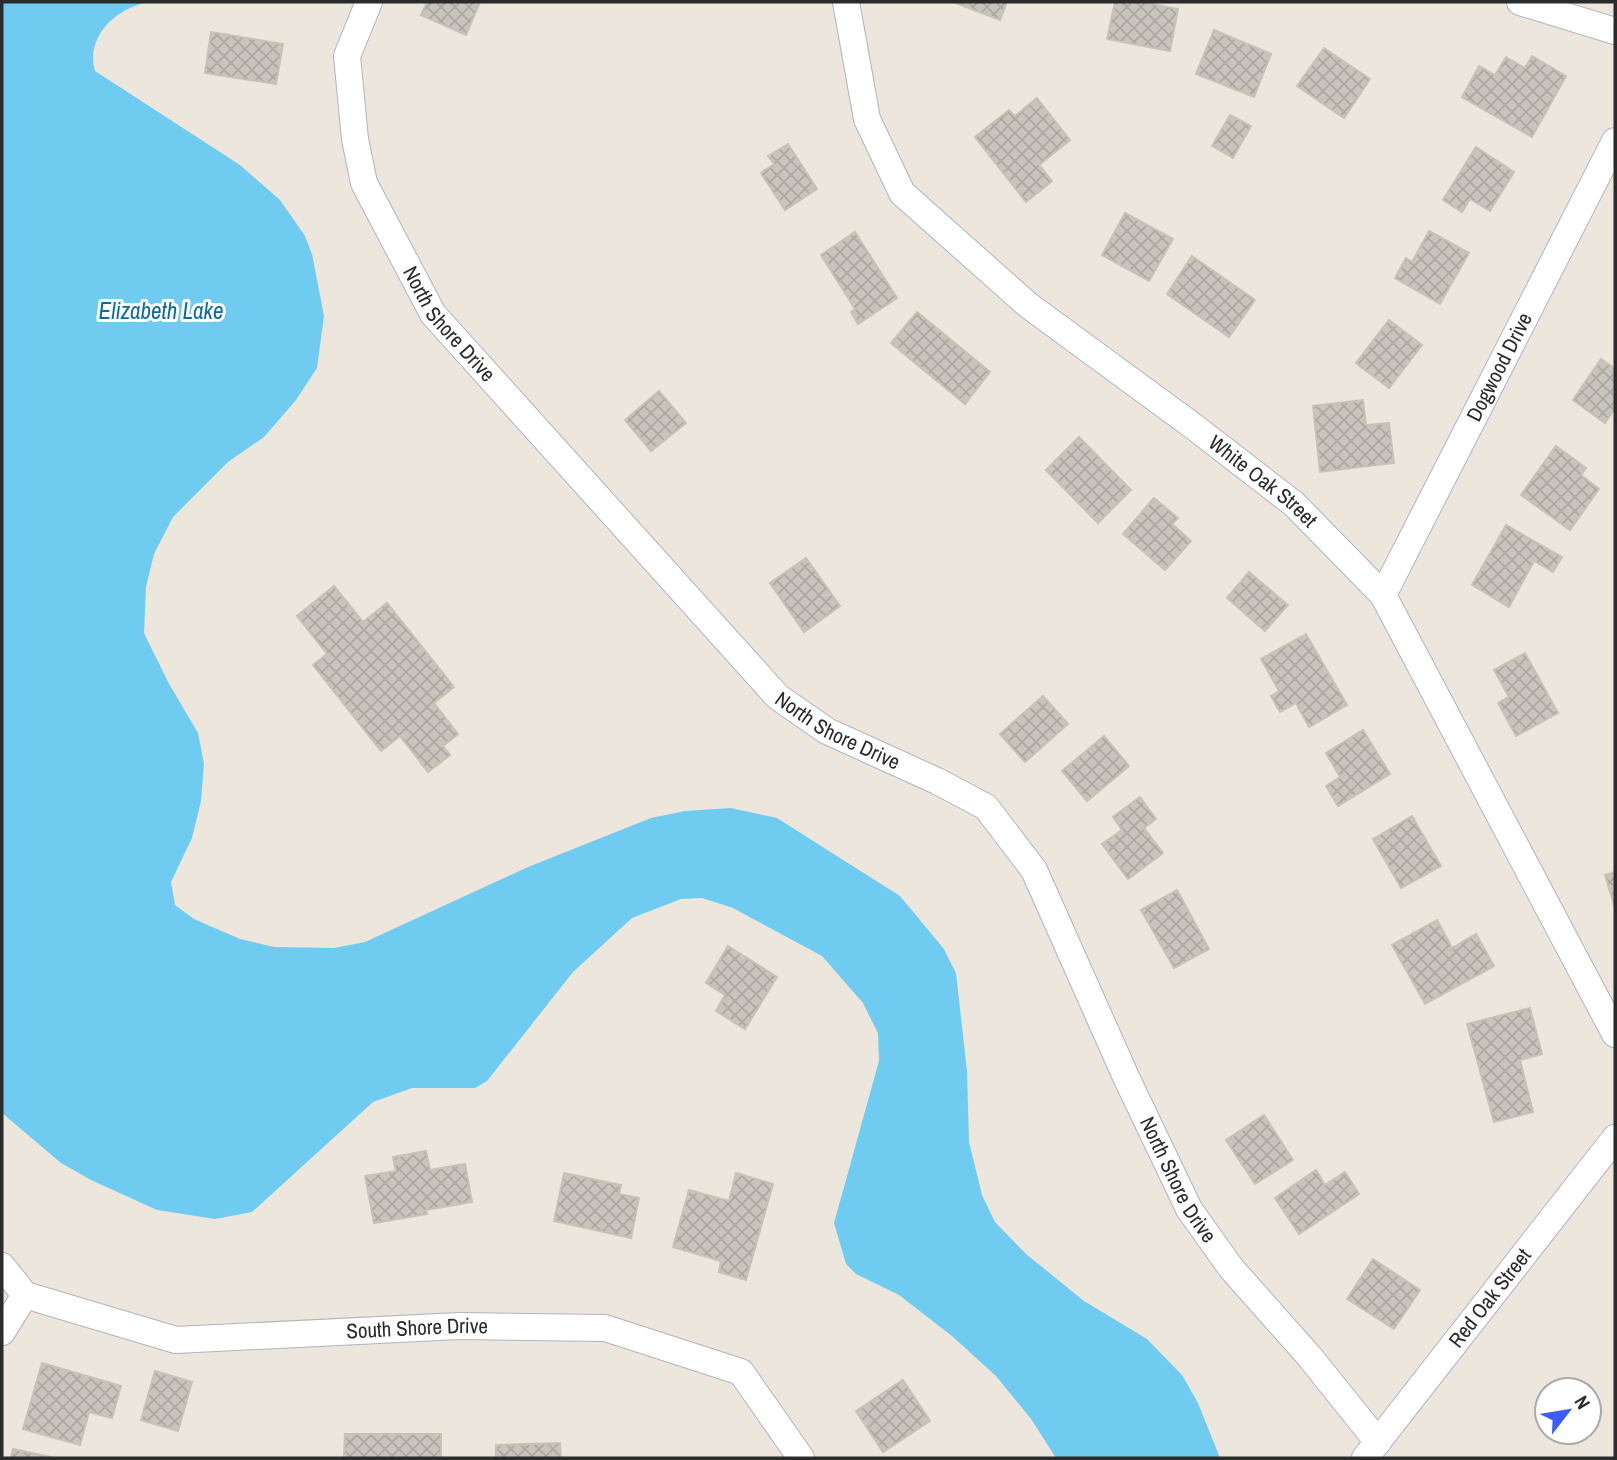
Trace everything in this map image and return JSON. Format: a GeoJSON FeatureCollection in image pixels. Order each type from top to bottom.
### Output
{"type":"FeatureCollection","features":[{"type":"Feature","properties":{"kind":"street","name":"North Shore Drive"},"geometry":{"type":"LineString","coordinates":[[369,2],[346,56],[355,139],[364,183],[433,314],[778,697],[827,731],[937,781],[986,807],[1034,870],[1126,1077],[1189,1209],[1231,1268],[1309,1356],[1372,1450]]}},
{"type":"Feature","properties":{"kind":"street","name":"White Oak Street"},"geometry":{"type":"LineString","coordinates":[[846,2],[867,119],[902,192],[1028,305],[1294,504],[1383,595],[1615,1034]]}},
{"type":"Feature","properties":{"kind":"street"},"geometry":{"type":"LineString","coordinates":[[1520,2],[1615,31]]}},
{"type":"Feature","properties":{"kind":"street","name":"Dogwood Drive"},"geometry":{"type":"LineString","coordinates":[[1383,595],[1615,141]]}},
{"type":"Feature","properties":{"kind":"street","name":"Red Oak Street"},"geometry":{"type":"LineString","coordinates":[[1372,1450],[1615,1138]]}},
{"type":"Feature","properties":{"kind":"street"},"geometry":{"type":"LineString","coordinates":[[2,1266],[25,1295],[2,1332]]}},
{"type":"Feature","properties":{"kind":"street","name":"South Shore Drive"},"geometry":{"type":"LineString","coordinates":[[25,1295],[176,1340],[459,1326],[605,1328],[741,1372],[801,1458]]}},
{"type":"Feature","properties":{"kind":"water","name":"Elizabeth Lake"},"geometry":{"type":"Polygon","coordinates":[[[2,2],[150,2],[126,10],[106,25],[95,46],[95,71],[240,165],[280,200],[305,236],[312,254],[324,316],[317,368],[296,400],[264,437],[228,462],[173,517],[154,554],[146,587],[144,633],[168,682],[198,733],[204,764],[201,801],[192,838],[171,882],[175,905],[194,919],[240,939],[274,947],[334,948],[365,942],[528,867],[651,818],[685,811],[731,808],[777,818],[900,896],[944,949],[956,973],[967,1071],[969,1142],[982,1195],[995,1222],[1026,1254],[1084,1301],[1147,1339],[1182,1375],[1198,1403],[1220,1458],[1056,1458],[1031,1419],[996,1376],[952,1336],[899,1295],[856,1274],[846,1264],[834,1223],[879,1061],[878,1033],[863,1003],[822,956],[733,908],[702,898],[681,899],[632,918],[573,972],[487,1081],[475,1088],[412,1088],[373,1102],[252,1212],[215,1219],[157,1210],[61,1163],[2,1113],[2,2]]]}},
{"type":"Feature","properties":{"kind":"building"},"geometry":{"type":"Polygon","coordinates":[[[427,2],[480,2],[466,35],[421,15],[427,2]]]}},
{"type":"Feature","properties":{"kind":"building"},"geometry":{"type":"Polygon","coordinates":[[[953,2],[1007,2],[1000,20],[953,2]]]}},
{"type":"Feature","properties":{"kind":"building"},"geometry":{"type":"Polygon","coordinates":[[[1115,2],[1142,2],[1178,9],[1170,51],[1107,39],[1115,2]]]}},
{"type":"Feature","properties":{"kind":"building"},"geometry":{"type":"Polygon","coordinates":[[[1214,30],[1271,54],[1254,97],[1196,74],[1214,30]]]}},
{"type":"Feature","properties":{"kind":"building"},"geometry":{"type":"Polygon","coordinates":[[[211,32],[283,44],[276,84],[205,73],[211,32]]]}},
{"type":"Feature","properties":{"kind":"building"},"geometry":{"type":"Polygon","coordinates":[[[1324,48],[1370,79],[1344,118],[1297,86],[1324,48]]]}},
{"type":"Feature","properties":{"kind":"building"},"geometry":{"type":"Polygon","coordinates":[[[1532,56],[1566,76],[1532,137],[1462,97],[1479,66],[1495,75],[1506,57],[1525,68],[1532,56]]]}},
{"type":"Feature","properties":{"kind":"building"},"geometry":{"type":"Polygon","coordinates":[[[1037,98],[1070,140],[1039,165],[1052,181],[1026,202],[975,137],[1009,110],[1015,116],[1037,98]]]}},
{"type":"Feature","properties":{"kind":"building"},"geometry":{"type":"Polygon","coordinates":[[[1230,115],[1251,126],[1233,158],[1212,146],[1230,115]]]}},
{"type":"Feature","properties":{"kind":"building"},"geometry":{"type":"Polygon","coordinates":[[[788,144],[817,189],[785,210],[761,173],[774,164],[768,156],[788,144]]]}},
{"type":"Feature","properties":{"kind":"building"},"geometry":{"type":"Polygon","coordinates":[[[1476,147],[1514,172],[1490,211],[1470,199],[1462,212],[1443,200],[1476,147]]]}},
{"type":"Feature","properties":{"kind":"building"},"geometry":{"type":"Polygon","coordinates":[[[1125,213],[1173,239],[1149,281],[1102,255],[1125,213]]]}},
{"type":"Feature","properties":{"kind":"building"},"geometry":{"type":"Polygon","coordinates":[[[1429,231],[1469,253],[1440,304],[1395,278],[1406,258],[1412,262],[1429,231]]]}},
{"type":"Feature","properties":{"kind":"building"},"geometry":{"type":"Polygon","coordinates":[[[855,232],[897,298],[858,324],[851,312],[855,309],[821,255],[855,232]]]}},
{"type":"Feature","properties":{"kind":"building"},"geometry":{"type":"Polygon","coordinates":[[[1192,256],[1255,300],[1229,337],[1167,294],[1192,256]]]}},
{"type":"Feature","properties":{"kind":"building"},"geometry":{"type":"Polygon","coordinates":[[[917,312],[990,372],[965,404],[891,343],[917,312]]]}},
{"type":"Feature","properties":{"kind":"building"},"geometry":{"type":"Polygon","coordinates":[[[1389,320],[1422,345],[1389,388],[1356,363],[1389,320]]]}},
{"type":"Feature","properties":{"kind":"building"},"geometry":{"type":"Polygon","coordinates":[[[1601,359],[1615,369],[1615,408],[1605,423],[1573,400],[1601,359]]]}},
{"type":"Feature","properties":{"kind":"building"},"geometry":{"type":"Polygon","coordinates":[[[659,391],[686,423],[651,451],[625,420],[659,391]]]}},
{"type":"Feature","properties":{"kind":"building"},"geometry":{"type":"Polygon","coordinates":[[[1363,400],[1366,425],[1389,423],[1394,463],[1320,472],[1313,406],[1363,400]]]}},
{"type":"Feature","properties":{"kind":"building"},"geometry":{"type":"Polygon","coordinates":[[[1079,437],[1131,490],[1098,523],[1046,470],[1079,437]]]}},
{"type":"Feature","properties":{"kind":"building"},"geometry":{"type":"Polygon","coordinates":[[[1556,446],[1586,468],[1581,475],[1599,489],[1570,530],[1521,495],[1556,446]]]}},
{"type":"Feature","properties":{"kind":"building"},"geometry":{"type":"Polygon","coordinates":[[[1154,498],[1178,518],[1172,524],[1191,541],[1165,570],[1123,534],[1154,498]]]}},
{"type":"Feature","properties":{"kind":"building"},"geometry":{"type":"Polygon","coordinates":[[[1506,525],[1562,557],[1553,572],[1534,561],[1509,607],[1472,585],[1506,525]]]}},
{"type":"Feature","properties":{"kind":"building"},"geometry":{"type":"Polygon","coordinates":[[[806,558],[840,606],[804,632],[770,583],[806,558]]]}},
{"type":"Feature","properties":{"kind":"building"},"geometry":{"type":"Polygon","coordinates":[[[1249,572],[1288,605],[1265,631],[1227,598],[1249,572]]]}},
{"type":"Feature","properties":{"kind":"building"},"geometry":{"type":"Polygon","coordinates":[[[334,586],[363,622],[387,603],[454,687],[434,703],[458,734],[443,746],[450,755],[428,772],[400,736],[381,751],[313,665],[327,654],[297,616],[334,586]]]}},
{"type":"Feature","properties":{"kind":"building"},"geometry":{"type":"Polygon","coordinates":[[[1306,634],[1347,705],[1309,727],[1296,703],[1280,712],[1271,696],[1279,691],[1261,659],[1306,634]]]}},
{"type":"Feature","properties":{"kind":"building"},"geometry":{"type":"Polygon","coordinates":[[[1525,653],[1558,713],[1516,736],[1498,703],[1509,697],[1494,670],[1525,653]]]}},
{"type":"Feature","properties":{"kind":"building"},"geometry":{"type":"Polygon","coordinates":[[[1043,696],[1068,724],[1025,762],[1000,734],[1043,696]]]}},
{"type":"Feature","properties":{"kind":"building"},"geometry":{"type":"Polygon","coordinates":[[[1363,730],[1390,774],[1338,806],[1326,786],[1340,777],[1326,753],[1363,730]]]}},
{"type":"Feature","properties":{"kind":"building"},"geometry":{"type":"Polygon","coordinates":[[[1104,736],[1129,766],[1087,801],[1062,771],[1104,736]]]}},
{"type":"Feature","properties":{"kind":"building"},"geometry":{"type":"Polygon","coordinates":[[[1140,797],[1156,819],[1144,828],[1163,853],[1128,879],[1102,844],[1122,830],[1113,817],[1140,797]]]}},
{"type":"Feature","properties":{"kind":"building"},"geometry":{"type":"Polygon","coordinates":[[[1412,816],[1441,866],[1401,888],[1373,839],[1412,816]]]}},
{"type":"Feature","properties":{"kind":"building"},"geometry":{"type":"Polygon","coordinates":[[[1615,872],[1615,908],[1605,875],[1615,872]]]}},
{"type":"Feature","properties":{"kind":"building"},"geometry":{"type":"Polygon","coordinates":[[[1177,890],[1209,949],[1174,968],[1141,910],[1177,890]]]}},
{"type":"Feature","properties":{"kind":"building"},"geometry":{"type":"Polygon","coordinates":[[[1437,920],[1452,948],[1476,934],[1494,966],[1425,1004],[1392,945],[1437,920]]]}},
{"type":"Feature","properties":{"kind":"building"},"geometry":{"type":"Polygon","coordinates":[[[728,946],[777,977],[745,1029],[716,1011],[725,995],[706,983],[728,946]]]}},
{"type":"Feature","properties":{"kind":"building"},"geometry":{"type":"Polygon","coordinates":[[[1530,1008],[1542,1054],[1520,1060],[1533,1112],[1494,1122],[1467,1024],[1530,1008]]]}},
{"type":"Feature","properties":{"kind":"building"},"geometry":{"type":"Polygon","coordinates":[[[1264,1115],[1293,1160],[1255,1184],[1226,1140],[1264,1115]]]}},
{"type":"Feature","properties":{"kind":"building"},"geometry":{"type":"Polygon","coordinates":[[[426,1151],[430,1170],[465,1164],[472,1202],[426,1210],[427,1214],[374,1223],[365,1176],[396,1171],[393,1157],[426,1151]]]}},
{"type":"Feature","properties":{"kind":"building"},"geometry":{"type":"Polygon","coordinates":[[[1316,1170],[1325,1185],[1345,1172],[1359,1194],[1299,1234],[1275,1198],[1316,1170]]]}},
{"type":"Feature","properties":{"kind":"building"},"geometry":{"type":"Polygon","coordinates":[[[564,1173],[621,1185],[619,1194],[639,1198],[631,1238],[554,1221],[564,1173]]]}},
{"type":"Feature","properties":{"kind":"building"},"geometry":{"type":"Polygon","coordinates":[[[736,1173],[773,1184],[746,1280],[719,1272],[721,1261],[673,1247],[689,1190],[729,1201],[736,1173]]]}},
{"type":"Feature","properties":{"kind":"building"},"geometry":{"type":"Polygon","coordinates":[[[1373,1259],[1420,1290],[1394,1329],[1347,1299],[1373,1259]]]}},
{"type":"Feature","properties":{"kind":"building"},"geometry":{"type":"Polygon","coordinates":[[[42,1363],[121,1386],[112,1418],[89,1412],[80,1445],[23,1429],[42,1363]]]}},
{"type":"Feature","properties":{"kind":"building"},"geometry":{"type":"Polygon","coordinates":[[[155,1371],[192,1382],[178,1431],[141,1420],[155,1371]]]}},
{"type":"Feature","properties":{"kind":"building"},"geometry":{"type":"Polygon","coordinates":[[[903,1380],[930,1421],[883,1452],[856,1411],[903,1380]]]}},
{"type":"Feature","properties":{"kind":"building"},"geometry":{"type":"Polygon","coordinates":[[[345,1434],[441,1434],[441,1458],[344,1458],[345,1434]]]}},
{"type":"Feature","properties":{"kind":"building"},"geometry":{"type":"Polygon","coordinates":[[[560,1443],[561,1458],[496,1458],[496,1445],[560,1443]]]}},
{"type":"Feature","properties":{"kind":"building"},"geometry":{"type":"Polygon","coordinates":[[[13,1449],[55,1458],[11,1458],[13,1449]]]}}]}
